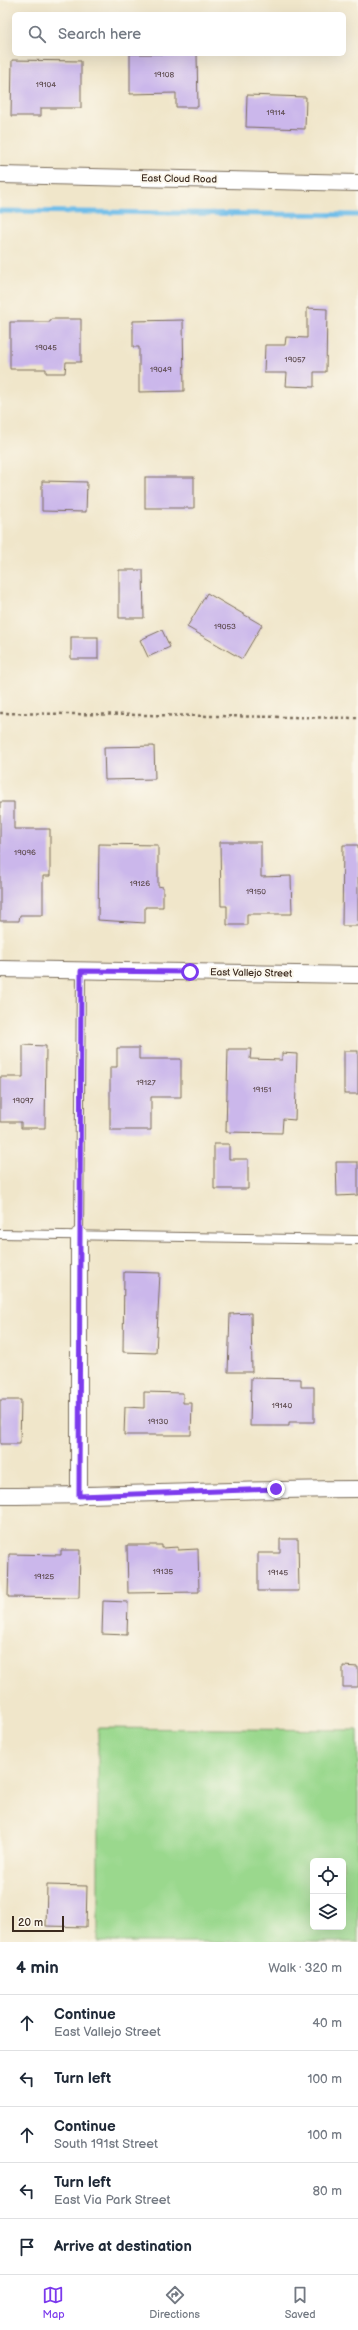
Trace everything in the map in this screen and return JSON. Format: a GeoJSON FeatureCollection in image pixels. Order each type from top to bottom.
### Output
{"type":"FeatureCollection","features":[{"type":"Feature","properties":{"kind":"street","name":"East Cloud Road"},"geometry":{"type":"LineString","coordinates":[[0,175],[358,183]]}},
{"type":"Feature","properties":{"kind":"street","name":"East Vallejo Street"},"geometry":{"type":"LineString","coordinates":[[0,969],[358,975]]}},
{"type":"Feature","properties":{"kind":"street"},"geometry":{"type":"LineString","coordinates":[[79,1235],[79,1496]]}},
{"type":"Feature","properties":{"kind":"street"},"geometry":{"type":"LineString","coordinates":[[0,1496],[79,1496],[276,1489],[358,1489]]}},
{"type":"Feature","properties":{"kind":"lane"},"geometry":{"type":"LineString","coordinates":[[79,1235],[81,971]]}},
{"type":"Feature","properties":{"kind":"lane"},"geometry":{"type":"LineString","coordinates":[[0,1234],[358,1240]]}},
{"type":"Feature","properties":{"kind":"path"},"geometry":{"type":"LineString","coordinates":[[0,713],[358,718]]}},
{"type":"Feature","properties":{"kind":"green space"},"geometry":{"type":"Polygon","coordinates":[[[98,1728],[358,1730],[358,1942],[98,1942],[98,1728]]]}},
{"type":"Feature","properties":{"kind":"building"},"geometry":{"type":"Polygon","coordinates":[[[130,56],[197,56],[198,107],[176,107],[176,93],[130,94],[130,56]]]}},
{"type":"Feature","properties":{"kind":"building"},"geometry":{"type":"Polygon","coordinates":[[[12,60],[81,61],[81,108],[41,108],[41,116],[11,116],[12,60]]]}},
{"type":"Feature","properties":{"kind":"building"},"geometry":{"type":"Polygon","coordinates":[[[247,95],[306,97],[305,129],[246,127],[247,95]]]}},
{"type":"Feature","properties":{"kind":"building"},"geometry":{"type":"Polygon","coordinates":[[[307,308],[327,309],[326,372],[314,372],[314,387],[286,386],[287,373],[264,373],[265,345],[285,345],[286,337],[307,338],[307,308]]]}},
{"type":"Feature","properties":{"kind":"building"},"geometry":{"type":"Polygon","coordinates":[[[51,319],[81,319],[81,362],[66,362],[65,373],[46,373],[46,369],[10,369],[10,322],[50,322],[51,319]]]}},
{"type":"Feature","properties":{"kind":"building"},"geometry":{"type":"Polygon","coordinates":[[[183,320],[184,391],[139,392],[139,347],[133,347],[133,321],[183,320]]]}},
{"type":"Feature","properties":{"kind":"building"},"geometry":{"type":"Polygon","coordinates":[[[145,477],[194,477],[194,508],[145,508],[145,477]]]}},
{"type":"Feature","properties":{"kind":"building"},"geometry":{"type":"Polygon","coordinates":[[[42,481],[87,482],[86,512],[42,511],[42,481]]]}},
{"type":"Feature","properties":{"kind":"building"},"geometry":{"type":"Polygon","coordinates":[[[119,570],[143,570],[144,618],[119,618],[119,570]]]}},
{"type":"Feature","properties":{"kind":"building"},"geometry":{"type":"Polygon","coordinates":[[[207,593],[262,625],[242,659],[187,627],[207,593]]]}},
{"type":"Feature","properties":{"kind":"building"},"geometry":{"type":"Polygon","coordinates":[[[162,630],[170,647],[148,657],[140,640],[162,630]]]}},
{"type":"Feature","properties":{"kind":"building"},"geometry":{"type":"Polygon","coordinates":[[[71,637],[98,637],[98,659],[71,659],[71,637]]]}},
{"type":"Feature","properties":{"kind":"building"},"geometry":{"type":"Polygon","coordinates":[[[154,746],[155,779],[105,780],[104,747],[154,746]]]}},
{"type":"Feature","properties":{"kind":"building"},"geometry":{"type":"Polygon","coordinates":[[[0,802],[14,802],[14,829],[50,829],[50,876],[43,876],[43,915],[20,915],[19,921],[0,921],[0,802]]]}},
{"type":"Feature","properties":{"kind":"building"},"geometry":{"type":"Polygon","coordinates":[[[220,842],[261,842],[261,877],[291,876],[292,914],[247,914],[247,925],[227,925],[227,906],[221,906],[220,842]]]}},
{"type":"Feature","properties":{"kind":"building"},"geometry":{"type":"Polygon","coordinates":[[[99,844],[158,845],[158,886],[163,887],[163,907],[145,907],[145,923],[98,920],[99,844]]]}},
{"type":"Feature","properties":{"kind":"building"},"geometry":{"type":"Polygon","coordinates":[[[343,845],[358,845],[358,926],[342,926],[343,845]]]}},
{"type":"Feature","properties":{"kind":"building"},"geometry":{"type":"Polygon","coordinates":[[[23,1045],[46,1046],[45,1128],[21,1128],[21,1122],[0,1122],[0,1077],[23,1077],[23,1045]]]}},
{"type":"Feature","properties":{"kind":"building"},"geometry":{"type":"Polygon","coordinates":[[[117,1048],[139,1048],[139,1059],[181,1059],[181,1097],[151,1097],[151,1130],[110,1130],[110,1067],[117,1067],[117,1048]]]}},
{"type":"Feature","properties":{"kind":"building"},"geometry":{"type":"Polygon","coordinates":[[[228,1049],[251,1049],[250,1059],[282,1060],[282,1053],[297,1054],[295,1120],[283,1119],[282,1133],[226,1132],[228,1049]]]}},
{"type":"Feature","properties":{"kind":"building"},"geometry":{"type":"Polygon","coordinates":[[[344,1051],[358,1051],[358,1094],[344,1094],[344,1051]]]}},
{"type":"Feature","properties":{"kind":"building"},"geometry":{"type":"Polygon","coordinates":[[[214,1144],[229,1144],[229,1159],[248,1159],[248,1189],[214,1189],[214,1144]]]}},
{"type":"Feature","properties":{"kind":"building"},"geometry":{"type":"Polygon","coordinates":[[[336,1162],[358,1162],[358,1195],[337,1196],[336,1162]]]}},
{"type":"Feature","properties":{"kind":"building"},"geometry":{"type":"Polygon","coordinates":[[[124,1272],[160,1273],[156,1353],[123,1352],[124,1272]]]}},
{"type":"Feature","properties":{"kind":"building"},"geometry":{"type":"Polygon","coordinates":[[[251,1313],[252,1372],[228,1372],[230,1314],[251,1313]]]}},
{"type":"Feature","properties":{"kind":"building"},"geometry":{"type":"Polygon","coordinates":[[[251,1378],[301,1379],[301,1387],[314,1387],[314,1422],[289,1422],[289,1426],[250,1426],[251,1378]]]}},
{"type":"Feature","properties":{"kind":"building"},"geometry":{"type":"Polygon","coordinates":[[[144,1392],[183,1393],[183,1403],[192,1403],[191,1435],[124,1435],[125,1407],[144,1408],[144,1392]]]}},
{"type":"Feature","properties":{"kind":"building"},"geometry":{"type":"Polygon","coordinates":[[[0,1400],[21,1400],[20,1444],[0,1444],[0,1400]]]}},
{"type":"Feature","properties":{"kind":"building"},"geometry":{"type":"Polygon","coordinates":[[[280,1539],[298,1539],[299,1591],[258,1591],[258,1553],[280,1553],[280,1539]]]}},
{"type":"Feature","properties":{"kind":"building"},"geometry":{"type":"Polygon","coordinates":[[[127,1545],[162,1545],[162,1548],[178,1547],[178,1550],[198,1549],[199,1592],[128,1593],[127,1545]]]}},
{"type":"Feature","properties":{"kind":"building"},"geometry":{"type":"Polygon","coordinates":[[[61,1550],[80,1550],[79,1598],[8,1597],[9,1554],[61,1555],[61,1550]]]}},
{"type":"Feature","properties":{"kind":"building"},"geometry":{"type":"Polygon","coordinates":[[[103,1601],[128,1602],[127,1635],[102,1634],[103,1601]]]}},
{"type":"Feature","properties":{"kind":"building"},"geometry":{"type":"Polygon","coordinates":[[[343,1666],[358,1667],[358,1687],[343,1687],[343,1666]]]}},
{"type":"Feature","properties":{"kind":"building"},"geometry":{"type":"Polygon","coordinates":[[[47,1885],[87,1886],[86,1927],[46,1926],[47,1885]]]}},
{"type":"Feature","properties":{"kind":"waterway"},"geometry":{"type":"LineString","coordinates":[[0,211],[358,215]]}},
{"type":"Feature","properties":{"kind":"route"},"geometry":{"type":"LineString","coordinates":[[190,972],[81,971],[79,1496],[276,1489]]}}]}
